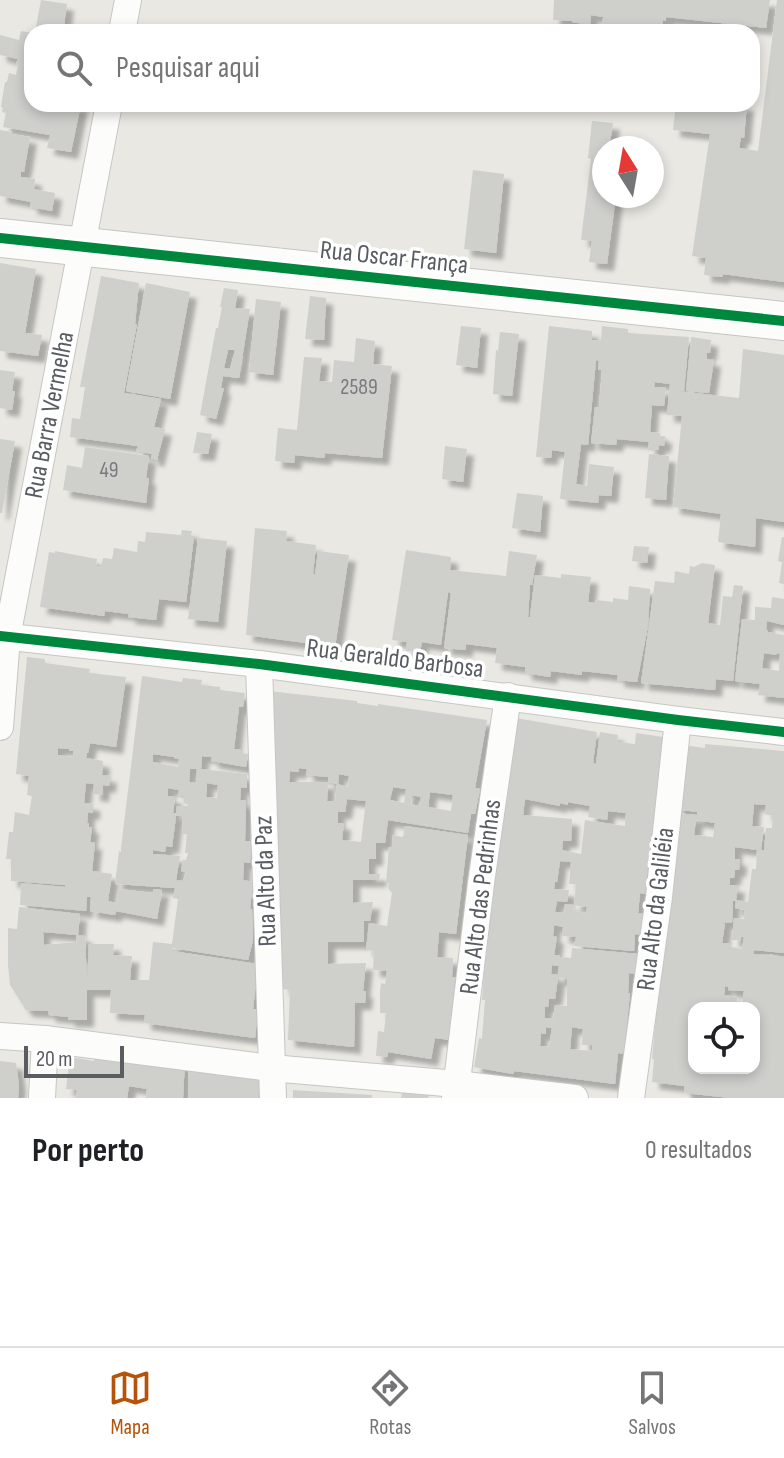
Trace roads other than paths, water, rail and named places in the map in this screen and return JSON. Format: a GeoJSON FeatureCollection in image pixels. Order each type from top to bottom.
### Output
{"type":"FeatureCollection","features":[{"type":"Feature","properties":{"kind":"street"},"geometry":{"type":"LineString","coordinates":[[124,24],[128,0]]}},
{"type":"Feature","properties":{"kind":"street","name":"Rua Barra Vermelha"},"geometry":{"type":"LineString","coordinates":[[0,727],[4,637],[108,112]]}},
{"type":"Feature","properties":{"kind":"street","name":"Rua Oscar França"},"geometry":{"type":"LineString","coordinates":[[0,238],[784,321]]}},
{"type":"Feature","properties":{"kind":"street","name":"Rua Geraldo Barbosa"},"geometry":{"type":"LineString","coordinates":[[4,637],[259,664],[784,732]]}},
{"type":"Feature","properties":{"kind":"street","name":"Rua Alto da Paz"},"geometry":{"type":"LineString","coordinates":[[259,664],[273,1098]]}},
{"type":"Feature","properties":{"kind":"street","name":"Rua Alto das Pedrinhas"},"geometry":{"type":"LineString","coordinates":[[456,1091],[508,696]]}},
{"type":"Feature","properties":{"kind":"street","name":"Rua Alto da Galiléia"},"geometry":{"type":"LineString","coordinates":[[631,1098],[659,897],[678,720]]}},
{"type":"Feature","properties":{"kind":"street"},"geometry":{"type":"LineString","coordinates":[[0,1036],[45,1039],[456,1091],[575,1098]]}},
{"type":"Feature","properties":{"kind":"street"},"geometry":{"type":"LineString","coordinates":[[42,1098],[45,1039]]}}]}
